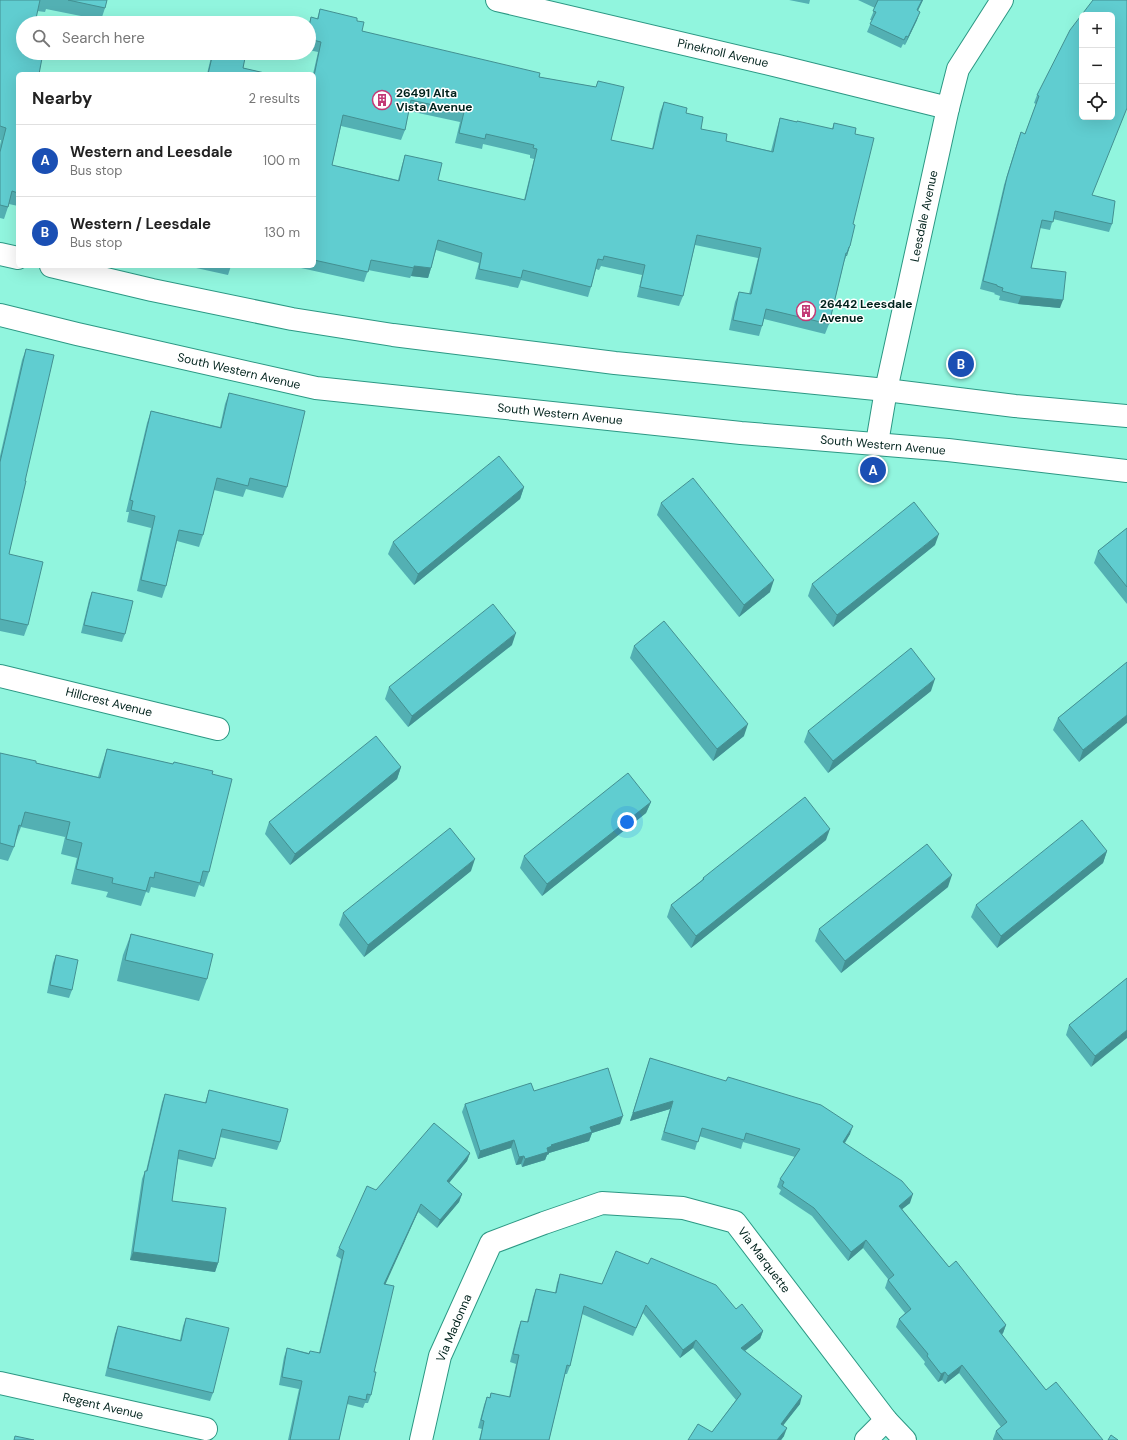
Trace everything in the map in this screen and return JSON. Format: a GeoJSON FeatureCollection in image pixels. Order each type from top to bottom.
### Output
{"type":"FeatureCollection","features":[{"type":"Feature","properties":{"kind":"main road","name":"Pineknoll Avenue"},"geometry":{"type":"LineString","coordinates":[[497,0],[764,62],[948,108]]}},
{"type":"Feature","properties":{"kind":"main road","name":"Leesdale Avenue"},"geometry":{"type":"LineString","coordinates":[[877,443],[886,390],[948,108],[958,69],[1002,0]]}},
{"type":"Feature","properties":{"kind":"main road"},"geometry":{"type":"LineString","coordinates":[[0,254],[16,258]]}},
{"type":"Feature","properties":{"kind":"main road"},"geometry":{"type":"LineString","coordinates":[[59,268],[152,290],[292,319],[392,335],[615,363],[886,390],[1015,406],[1127,416]]}},
{"type":"Feature","properties":{"kind":"main road","name":"South Western Avenue"},"geometry":{"type":"LineString","coordinates":[[0,315],[85,336],[316,388],[741,433],[948,450],[1127,471]]}},
{"type":"Feature","properties":{"kind":"main road","name":"Hillcrest Avenue"},"geometry":{"type":"LineString","coordinates":[[0,676],[218,729]]}},
{"type":"Feature","properties":{"kind":"main road","name":"Via Marquette"},"geometry":{"type":"LineString","coordinates":[[491,1243],[544,1222],[602,1204],[683,1208],[735,1222],[886,1420],[905,1440]]}},
{"type":"Feature","properties":{"kind":"main road","name":"Via Madonna"},"geometry":{"type":"LineString","coordinates":[[421,1440],[440,1356],[491,1243]]}},
{"type":"Feature","properties":{"kind":"main road","name":"Regent Avenue"},"geometry":{"type":"LineString","coordinates":[[0,1383],[206,1428]]}},
{"type":"Feature","properties":{"kind":"main road"},"geometry":{"type":"LineString","coordinates":[[866,1440],[886,1420]]}},
{"type":"Feature","properties":{"kind":"building"},"geometry":{"type":"Polygon","coordinates":[[[0,0],[40,0],[37,16],[16,16],[16,60],[42,60],[39,72],[16,72],[16,192],[12,191],[8,207],[0,205],[0,152],[6,128],[0,126],[0,0]]]}},
{"type":"Feature","properties":{"kind":"building"},"geometry":{"type":"Polygon","coordinates":[[[68,0],[107,0],[105,8],[68,0]]]}},
{"type":"Feature","properties":{"kind":"building"},"geometry":{"type":"Polygon","coordinates":[[[878,0],[922,0],[917,10],[920,12],[908,37],[906,36],[904,40],[870,24],[876,12],[873,11],[878,0]]]}},
{"type":"Feature","properties":{"kind":"building"},"geometry":{"type":"Polygon","coordinates":[[[1093,0],[1127,0],[1127,108],[1092,195],[1115,201],[1112,224],[1055,211],[1053,222],[1042,220],[1031,268],[1066,272],[1063,300],[1021,296],[1002,291],[1003,288],[983,281],[1007,177],[1021,132],[1025,134],[1039,96],[1037,95],[1070,30],[1079,18],[1079,120],[1115,120],[1115,12],[1084,12],[1093,0]]]}},
{"type":"Feature","properties":{"kind":"building"},"geometry":{"type":"Polygon","coordinates":[[[320,9],[357,18],[357,21],[364,22],[362,31],[540,73],[539,77],[596,87],[598,81],[624,87],[611,140],[653,149],[664,102],[687,108],[686,113],[703,117],[701,129],[727,134],[726,141],[773,152],[780,118],[833,129],[834,123],[856,128],[855,134],[874,138],[853,224],[855,225],[850,246],[846,253],[829,324],[766,309],[762,326],[733,320],[739,292],[751,294],[761,248],[697,235],[683,296],[640,287],[645,265],[604,256],[603,260],[598,259],[591,287],[523,270],[521,278],[479,269],[482,253],[438,240],[431,268],[414,266],[414,268],[371,260],[368,272],[316,260],[315,72],[321,42],[316,41],[316,18],[318,19],[320,9]],[[411,100],[405,130],[343,115],[332,165],[399,181],[405,155],[442,163],[438,180],[525,200],[537,149],[533,148],[534,145],[486,134],[485,139],[459,133],[464,112],[411,100]]]}},
{"type":"Feature","properties":{"kind":"building"},"geometry":{"type":"Polygon","coordinates":[[[211,60],[245,60],[243,68],[260,72],[208,72],[211,60]]]}},
{"type":"Feature","properties":{"kind":"building"},"geometry":{"type":"Polygon","coordinates":[[[26,349],[54,355],[9,554],[43,562],[28,625],[0,619],[0,462],[26,349]]]}},
{"type":"Feature","properties":{"kind":"building"},"geometry":{"type":"Polygon","coordinates":[[[229,393],[305,411],[287,487],[250,478],[248,486],[217,478],[203,535],[179,530],[166,586],[141,580],[155,516],[131,510],[133,501],[130,500],[151,411],[221,428],[229,393]]]}},
{"type":"Feature","properties":{"kind":"building"},"geometry":{"type":"Polygon","coordinates":[[[499,456],[524,487],[418,574],[393,542],[499,456]]]}},
{"type":"Feature","properties":{"kind":"building"},"geometry":{"type":"Polygon","coordinates":[[[693,478],[774,580],[744,605],[661,503],[693,478]]]}},
{"type":"Feature","properties":{"kind":"building"},"geometry":{"type":"Polygon","coordinates":[[[914,502],[939,534],[837,615],[812,584],[914,502]]]}},
{"type":"Feature","properties":{"kind":"building"},"geometry":{"type":"Polygon","coordinates":[[[1127,528],[1127,587],[1098,551],[1127,528]]]}},
{"type":"Feature","properties":{"kind":"building"},"geometry":{"type":"Polygon","coordinates":[[[92,592],[133,601],[125,634],[84,625],[92,592]]]}},
{"type":"Feature","properties":{"kind":"building"},"geometry":{"type":"Polygon","coordinates":[[[493,604],[516,633],[412,716],[389,687],[493,604]]]}},
{"type":"Feature","properties":{"kind":"building"},"geometry":{"type":"Polygon","coordinates":[[[664,621],[748,724],[717,749],[634,646],[664,621]]]}},
{"type":"Feature","properties":{"kind":"building"},"geometry":{"type":"Polygon","coordinates":[[[911,648],[935,679],[833,761],[808,731],[911,648]]]}},
{"type":"Feature","properties":{"kind":"building"},"geometry":{"type":"Polygon","coordinates":[[[1127,662],[1127,715],[1083,750],[1058,718],[1127,662]]]}},
{"type":"Feature","properties":{"kind":"building"},"geometry":{"type":"Polygon","coordinates":[[[376,736],[401,767],[295,854],[269,822],[376,736]]]}},
{"type":"Feature","properties":{"kind":"building"},"geometry":{"type":"Polygon","coordinates":[[[107,749],[173,764],[174,762],[213,771],[212,774],[232,779],[209,872],[203,871],[200,883],[155,872],[154,878],[150,877],[146,891],[112,883],[113,878],[76,869],[82,843],[66,839],[70,822],[25,812],[21,826],[19,825],[14,847],[0,843],[0,753],[100,778],[107,749]]]}},
{"type":"Feature","properties":{"kind":"building"},"geometry":{"type":"Polygon","coordinates":[[[628,773],[651,802],[547,884],[524,856],[628,773]]]}},
{"type":"Feature","properties":{"kind":"building"},"geometry":{"type":"Polygon","coordinates":[[[805,797],[830,829],[696,936],[671,905],[805,797]]]}},
{"type":"Feature","properties":{"kind":"building"},"geometry":{"type":"Polygon","coordinates":[[[1082,820],[1107,851],[1001,936],[976,905],[1082,820]]]}},
{"type":"Feature","properties":{"kind":"building"},"geometry":{"type":"Polygon","coordinates":[[[450,828],[475,859],[368,945],[343,913],[450,828]]]}},
{"type":"Feature","properties":{"kind":"building"},"geometry":{"type":"Polygon","coordinates":[[[927,844],[952,875],[845,961],[819,929],[927,844]]]}},
{"type":"Feature","properties":{"kind":"building"},"geometry":{"type":"Polygon","coordinates":[[[131,934],[213,954],[207,979],[125,960],[131,934]]]}},
{"type":"Feature","properties":{"kind":"building"},"geometry":{"type":"Polygon","coordinates":[[[56,955],[78,960],[72,990],[50,985],[56,955]]]}},
{"type":"Feature","properties":{"kind":"building"},"geometry":{"type":"Polygon","coordinates":[[[1127,978],[1127,1030],[1095,1056],[1069,1025],[1127,978]]]}},
{"type":"Feature","properties":{"kind":"building"},"geometry":{"type":"Polygon","coordinates":[[[650,1058],[726,1081],[728,1077],[821,1105],[853,1126],[843,1142],[902,1181],[913,1194],[899,1206],[949,1267],[956,1261],[1006,1325],[999,1331],[1046,1390],[1056,1382],[1103,1440],[1003,1440],[996,1431],[1007,1422],[962,1365],[948,1376],[945,1372],[941,1374],[927,1356],[928,1354],[899,1319],[911,1309],[888,1280],[894,1275],[866,1240],[851,1252],[814,1208],[782,1186],[784,1182],[780,1179],[800,1149],[746,1133],[744,1140],[702,1128],[698,1142],[664,1132],[673,1101],[633,1113],[650,1058]]]}},
{"type":"Feature","properties":{"kind":"building"},"geometry":{"type":"Polygon","coordinates":[[[608,1068],[623,1116],[590,1127],[592,1132],[551,1145],[552,1146],[547,1148],[548,1152],[525,1159],[524,1156],[519,1157],[514,1140],[480,1151],[465,1104],[531,1083],[534,1091],[608,1068]]]}},
{"type":"Feature","properties":{"kind":"building"},"geometry":{"type":"Polygon","coordinates":[[[209,1090],[288,1109],[280,1142],[222,1129],[215,1159],[179,1150],[172,1201],[226,1208],[218,1263],[133,1252],[145,1171],[147,1171],[165,1094],[206,1103],[209,1090]]]}},
{"type":"Feature","properties":{"kind":"building"},"geometry":{"type":"Polygon","coordinates":[[[434,1123],[470,1153],[447,1181],[462,1194],[440,1220],[421,1204],[384,1284],[394,1286],[374,1372],[376,1372],[371,1395],[367,1394],[366,1400],[349,1396],[339,1440],[290,1440],[302,1381],[282,1377],[287,1348],[309,1354],[310,1351],[320,1353],[344,1251],[339,1248],[367,1186],[376,1190],[434,1123]]]}},
{"type":"Feature","properties":{"kind":"building"},"geometry":{"type":"Polygon","coordinates":[[[616,1251],[648,1264],[651,1258],[716,1285],[736,1309],[742,1304],[763,1331],[741,1348],[802,1396],[781,1424],[787,1428],[777,1440],[688,1440],[698,1424],[712,1432],[741,1394],[696,1340],[683,1350],[646,1305],[636,1328],[584,1306],[570,1366],[567,1365],[549,1440],[480,1440],[484,1421],[481,1420],[487,1397],[490,1398],[491,1393],[510,1397],[519,1355],[513,1354],[521,1321],[528,1322],[536,1289],[556,1293],[560,1274],[602,1284],[616,1251]]]}},
{"type":"Feature","properties":{"kind":"building"},"geometry":{"type":"Polygon","coordinates":[[[186,1318],[229,1328],[213,1393],[108,1368],[118,1326],[181,1341],[186,1318]]]}},
{"type":"Feature","properties":{"kind":"building"},"geometry":{"type":"Polygon","coordinates":[[[1111,1435],[1118,1440],[1108,1440],[1111,1435]]]}},
{"type":"Feature","properties":{"kind":"building"},"geometry":{"type":"Polygon","coordinates":[[[15,1436],[34,1440],[14,1440],[15,1436]]]}},
{"type":"Feature","properties":{"kind":"place","name":"26491 Alta Vista Avenue"},"geometry":{"type":"Point","coordinates":[382,100]}},
{"type":"Feature","properties":{"kind":"place","name":"26442 Leesdale Avenue"},"geometry":{"type":"Point","coordinates":[806,311]}},
{"type":"Feature","properties":{"kind":"place","name":"Western / Leesdale"},"geometry":{"type":"Point","coordinates":[961,364]}},
{"type":"Feature","properties":{"kind":"place","name":"Western and Leesdale"},"geometry":{"type":"Point","coordinates":[873,470]}}]}
